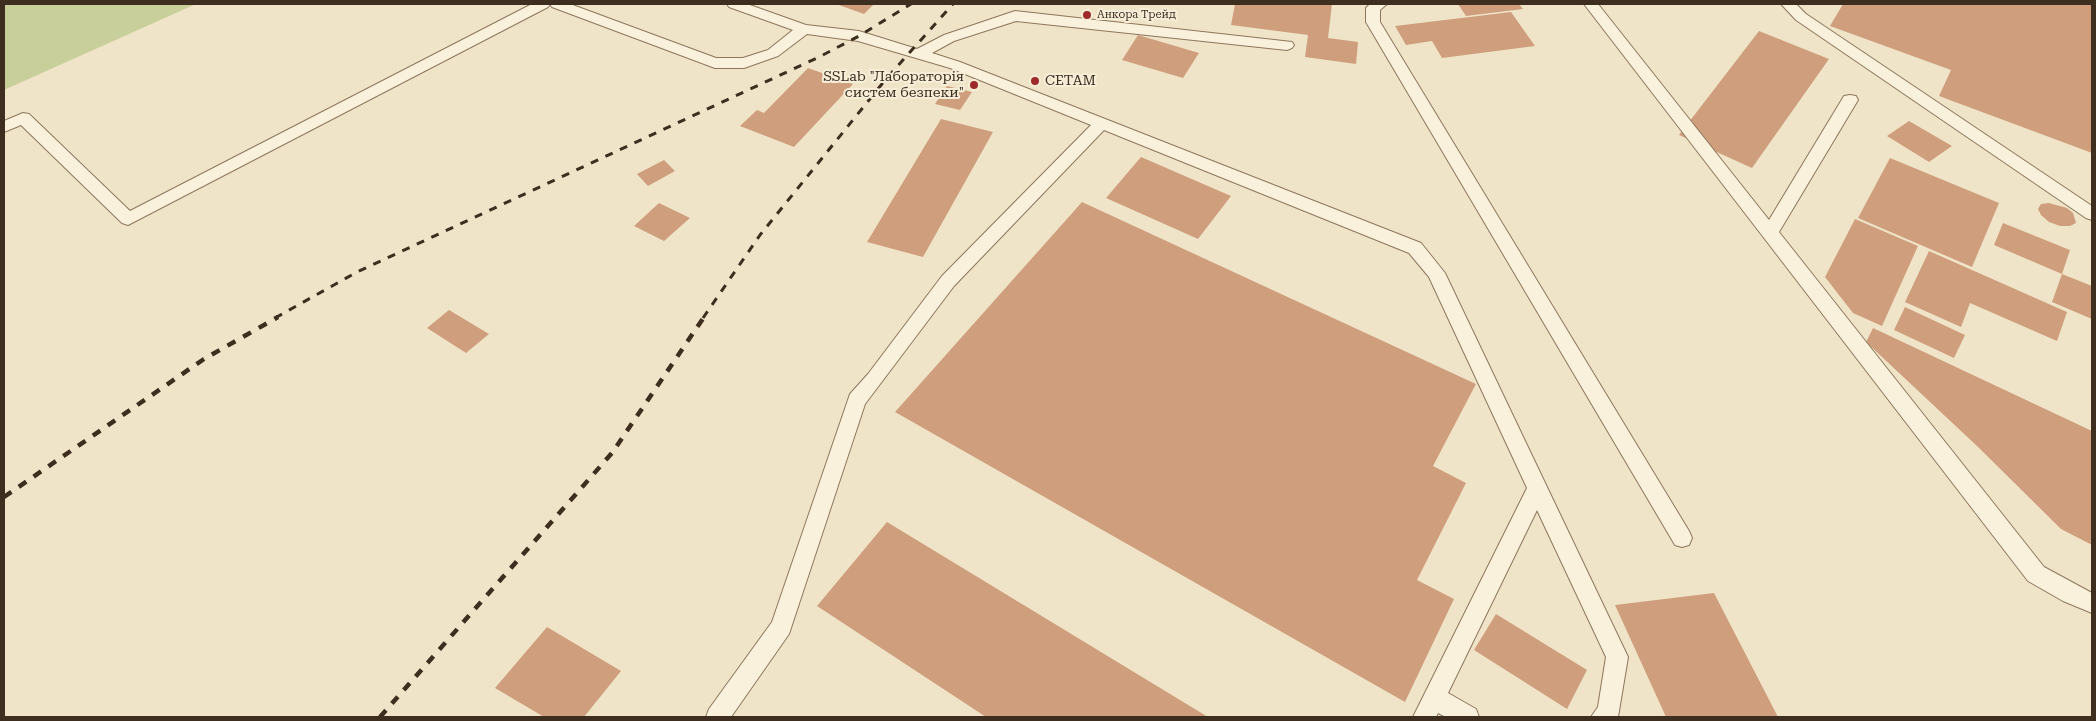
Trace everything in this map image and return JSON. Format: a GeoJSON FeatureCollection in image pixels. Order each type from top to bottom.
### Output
{"type":"FeatureCollection","features":[{"type":"Feature","properties":{"kind":"lane"},"geometry":{"type":"LineString","coordinates":[[4,127],[23,118],[128,219],[543,4]]}},
{"type":"Feature","properties":{"kind":"lane"},"geometry":{"type":"LineString","coordinates":[[557,4],[715,63],[744,63],[773,53],[804,28]]}},
{"type":"Feature","properties":{"kind":"lane"},"geometry":{"type":"LineString","coordinates":[[734,4],[804,28],[859,36],[955,65],[1415,248],[1436,273],[1617,657],[1608,712],[1603,717]]}},
{"type":"Feature","properties":{"kind":"lane"},"geometry":{"type":"LineString","coordinates":[[1380,4],[1374,8],[1374,22],[1682,538]]}},
{"type":"Feature","properties":{"kind":"lane"},"geometry":{"type":"LineString","coordinates":[[1591,4],[2036,574],[2071,594],[2092,603]]}},
{"type":"Feature","properties":{"kind":"lane"},"geometry":{"type":"LineString","coordinates":[[1788,4],[1801,17],[2092,214]]}},
{"type":"Feature","properties":{"kind":"lane"},"geometry":{"type":"LineString","coordinates":[[919,54],[949,38],[1015,16],[1287,45]]}},
{"type":"Feature","properties":{"kind":"lane"},"geometry":{"type":"LineString","coordinates":[[1770,232],[1850,100]]}},
{"type":"Feature","properties":{"kind":"lane"},"geometry":{"type":"LineString","coordinates":[[716,717],[781,627],[857,400],[948,281],[1102,123]]}},
{"type":"Feature","properties":{"kind":"lane"},"geometry":{"type":"LineString","coordinates":[[1468,717],[1429,708],[1538,489]]}},
{"type":"Feature","properties":{"kind":"green space"},"geometry":{"type":"Polygon","coordinates":[[[4,4],[196,4],[4,90],[4,4]]]}},
{"type":"Feature","properties":{"kind":"building"},"geometry":{"type":"Polygon","coordinates":[[[836,4],[874,4],[864,14],[836,4]]]}},
{"type":"Feature","properties":{"kind":"building"},"geometry":{"type":"Polygon","coordinates":[[[1235,4],[1332,4],[1328,38],[1358,42],[1356,64],[1305,57],[1308,35],[1231,25],[1235,4]]]}},
{"type":"Feature","properties":{"kind":"building"},"geometry":{"type":"Polygon","coordinates":[[[1458,4],[1519,4],[1523,9],[1466,16],[1458,4]]]}},
{"type":"Feature","properties":{"kind":"building"},"geometry":{"type":"Polygon","coordinates":[[[1843,4],[2092,4],[2092,153],[1939,96],[1951,70],[1830,26],[1843,4]]]}},
{"type":"Feature","properties":{"kind":"building"},"geometry":{"type":"Polygon","coordinates":[[[1511,12],[1535,46],[1442,58],[1432,41],[1406,45],[1395,26],[1511,12]]]}},
{"type":"Feature","properties":{"kind":"building"},"geometry":{"type":"Polygon","coordinates":[[[1759,31],[1829,59],[1752,168],[1679,135],[1759,31]]]}},
{"type":"Feature","properties":{"kind":"building"},"geometry":{"type":"Polygon","coordinates":[[[1138,35],[1199,53],[1183,78],[1122,60],[1138,35]]]}},
{"type":"Feature","properties":{"kind":"building"},"geometry":{"type":"Polygon","coordinates":[[[808,68],[853,84],[794,147],[740,126],[757,110],[764,113],[808,68]]]}},
{"type":"Feature","properties":{"kind":"building"},"geometry":{"type":"Polygon","coordinates":[[[947,86],[972,92],[960,110],[935,104],[947,86]]]}},
{"type":"Feature","properties":{"kind":"building"},"geometry":{"type":"Polygon","coordinates":[[[941,119],[993,132],[923,257],[867,242],[941,119]]]}},
{"type":"Feature","properties":{"kind":"building"},"geometry":{"type":"Polygon","coordinates":[[[1909,121],[1952,146],[1929,162],[1887,136],[1909,121]]]}},
{"type":"Feature","properties":{"kind":"building"},"geometry":{"type":"Polygon","coordinates":[[[1141,157],[1231,196],[1198,239],[1106,198],[1141,157]]]}},
{"type":"Feature","properties":{"kind":"building"},"geometry":{"type":"Polygon","coordinates":[[[1890,158],[1999,203],[1972,267],[1858,218],[1890,158]]]}},
{"type":"Feature","properties":{"kind":"building"},"geometry":{"type":"Polygon","coordinates":[[[664,160],[675,171],[648,186],[637,174],[664,160]]]}},
{"type":"Feature","properties":{"kind":"building"},"geometry":{"type":"Polygon","coordinates":[[[1082,202],[1476,384],[1433,466],[1466,483],[1417,580],[1454,599],[1405,702],[895,412],[1082,202]]]}},
{"type":"Feature","properties":{"kind":"building"},"geometry":{"type":"Polygon","coordinates":[[[659,203],[690,218],[664,241],[634,226],[659,203]]]}},
{"type":"Feature","properties":{"kind":"building"},"geometry":{"type":"Polygon","coordinates":[[[2049,203],[2067,208],[2073,213],[2076,223],[2070,226],[2060,226],[2049,222],[2041,215],[2038,209],[2041,204],[2049,203]]]}},
{"type":"Feature","properties":{"kind":"building"},"geometry":{"type":"Polygon","coordinates":[[[1855,219],[1918,246],[1882,326],[1853,313],[1825,277],[1855,219]]]}},
{"type":"Feature","properties":{"kind":"building"},"geometry":{"type":"Polygon","coordinates":[[[2003,223],[2070,250],[2062,274],[1994,245],[2003,223]]]}},
{"type":"Feature","properties":{"kind":"building"},"geometry":{"type":"Polygon","coordinates":[[[1929,251],[2067,312],[2057,341],[1970,303],[1961,327],[1905,302],[1929,251]]]}},
{"type":"Feature","properties":{"kind":"building"},"geometry":{"type":"Polygon","coordinates":[[[2062,274],[2092,286],[2092,319],[2052,302],[2062,274]]]}},
{"type":"Feature","properties":{"kind":"building"},"geometry":{"type":"Polygon","coordinates":[[[1905,307],[1965,335],[1954,358],[1894,330],[1905,307]]]}},
{"type":"Feature","properties":{"kind":"building"},"geometry":{"type":"Polygon","coordinates":[[[449,310],[489,334],[466,353],[427,328],[449,310]]]}},
{"type":"Feature","properties":{"kind":"building"},"geometry":{"type":"Polygon","coordinates":[[[1873,328],[2092,431],[2092,545],[2061,529],[1977,446],[1866,342],[1873,328]]]}},
{"type":"Feature","properties":{"kind":"building"},"geometry":{"type":"Polygon","coordinates":[[[887,522],[1208,717],[986,717],[817,606],[887,522]]]}},
{"type":"Feature","properties":{"kind":"building"},"geometry":{"type":"Polygon","coordinates":[[[1714,593],[1778,717],[1666,717],[1615,605],[1714,593]]]}},
{"type":"Feature","properties":{"kind":"building"},"geometry":{"type":"Polygon","coordinates":[[[1496,614],[1587,670],[1567,709],[1474,650],[1496,614]]]}},
{"type":"Feature","properties":{"kind":"building"},"geometry":{"type":"Polygon","coordinates":[[[547,627],[621,671],[584,717],[544,717],[495,688],[547,627]]]}},
{"type":"Feature","properties":{"kind":"railway"},"geometry":{"type":"LineString","coordinates":[[275,318],[357,272],[819,57],[859,36],[911,4]]}},
{"type":"Feature","properties":{"kind":"railway"},"geometry":{"type":"LineString","coordinates":[[703,318],[760,235],[886,79],[953,4]]}},
{"type":"Feature","properties":{"kind":"railway"},"geometry":{"type":"LineString","coordinates":[[4,497],[204,359],[278,317]]}},
{"type":"Feature","properties":{"kind":"railway"},"geometry":{"type":"LineString","coordinates":[[380,717],[612,453],[704,317]]}},
{"type":"Feature","properties":{"kind":"place","name":"Анкора Трейд"},"geometry":{"type":"Point","coordinates":[1087,15]}},
{"type":"Feature","properties":{"kind":"place","name":"СЕТАМ"},"geometry":{"type":"Point","coordinates":[1035,81]}},
{"type":"Feature","properties":{"kind":"place","name":"SSLab \"Лабораторія систем безпеки\""},"geometry":{"type":"Point","coordinates":[974,85]}}]}
